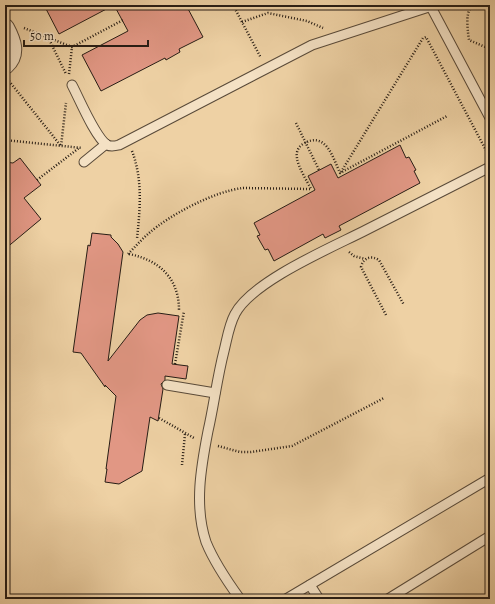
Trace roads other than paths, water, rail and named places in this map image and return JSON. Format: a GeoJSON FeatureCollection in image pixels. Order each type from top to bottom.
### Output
{"type":"FeatureCollection","features":[{"type":"Feature","properties":{"kind":"street"},"geometry":{"type":"LineString","coordinates":[[7,73],[13,49],[12,27]]}},
{"type":"Feature","properties":{"kind":"lane"},"geometry":{"type":"LineString","coordinates":[[72,85],[98,136],[106,144],[112,146],[119,145],[312,45],[433,6],[490,118]]}},
{"type":"Feature","properties":{"kind":"lane"},"geometry":{"type":"LineString","coordinates":[[84,162],[106,144]]}},
{"type":"Feature","properties":{"kind":"lane"},"geometry":{"type":"LineString","coordinates":[[240,599],[214,559],[206,541],[201,514],[200,480],[215,393],[228,334],[236,314],[243,302],[262,286],[289,270],[490,167]]}},
{"type":"Feature","properties":{"kind":"lane"},"geometry":{"type":"LineString","coordinates":[[167,385],[215,393]]}},
{"type":"Feature","properties":{"kind":"lane"},"geometry":{"type":"LineString","coordinates":[[286,599],[490,478]]}},
{"type":"Feature","properties":{"kind":"lane"},"geometry":{"type":"LineString","coordinates":[[388,599],[490,536]]}},
{"type":"Feature","properties":{"kind":"lane"},"geometry":{"type":"LineString","coordinates":[[310,585],[319,599]]}}]}
